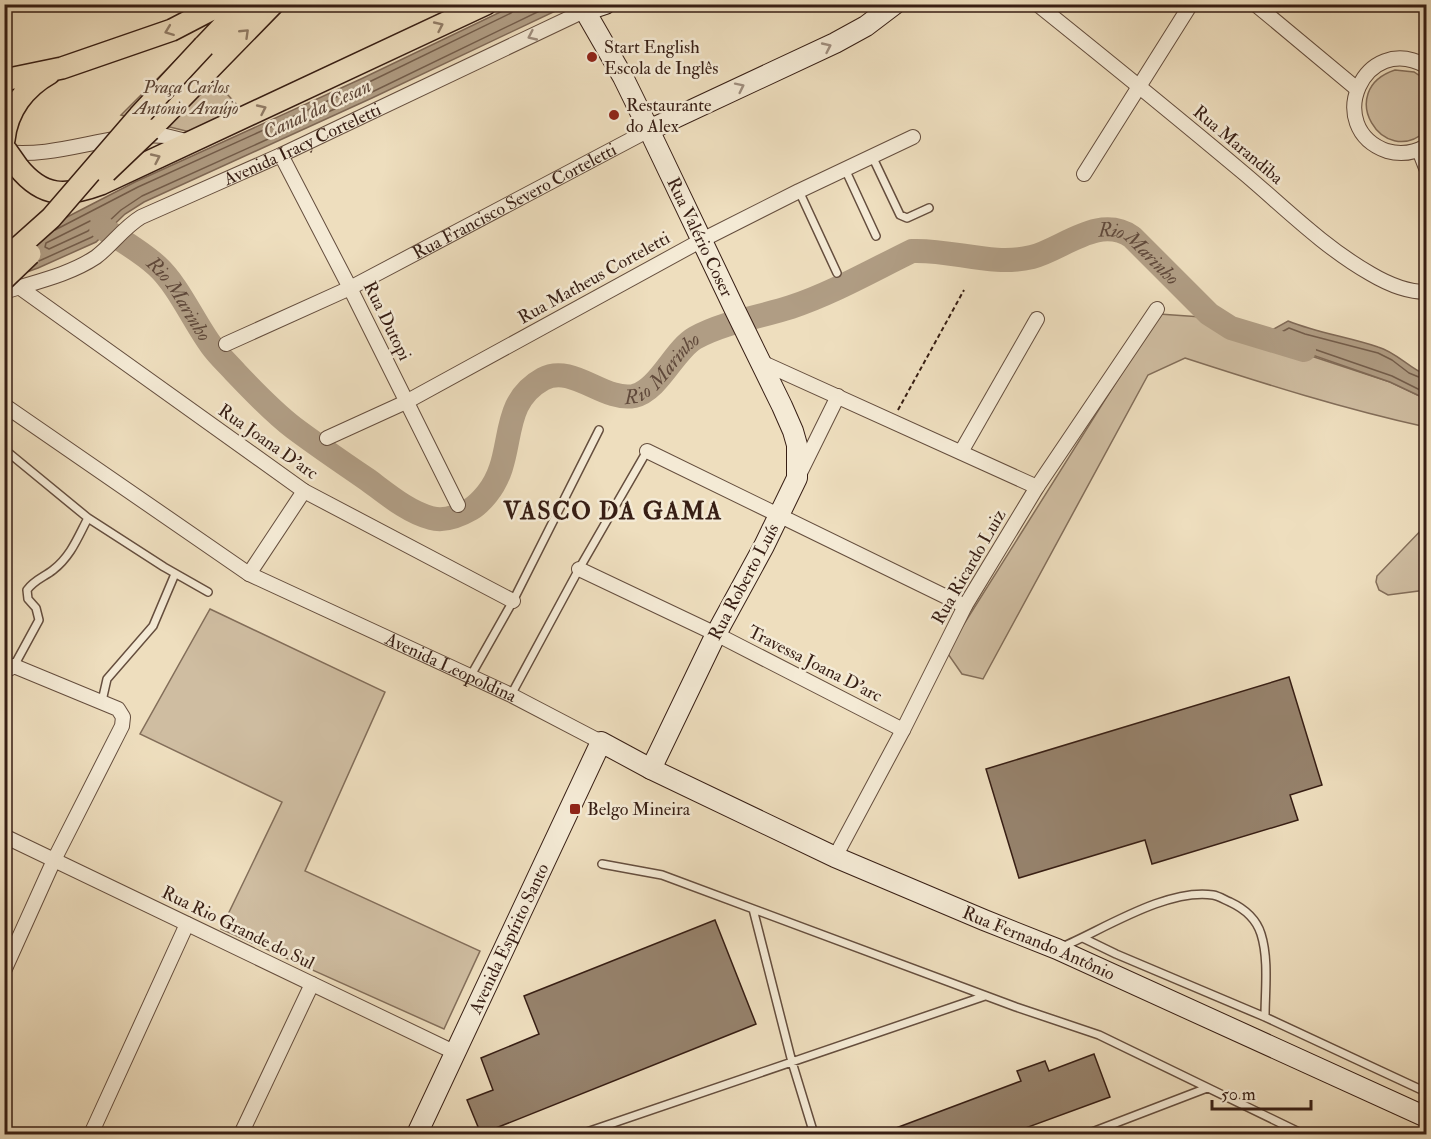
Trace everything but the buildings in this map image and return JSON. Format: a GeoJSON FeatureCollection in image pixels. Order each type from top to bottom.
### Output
{"type":"FeatureCollection","features":[{"type":"Feature","properties":{"kind":"main road"},"geometry":{"type":"LineString","coordinates":[[4,80],[62,68],[172,30],[222,4]]}},
{"type":"Feature","properties":{"kind":"main road"},"geometry":{"type":"LineString","coordinates":[[12,283],[48,236],[101,177],[150,130],[210,53],[244,4]]}},
{"type":"Feature","properties":{"kind":"main road"},"geometry":{"type":"LineString","coordinates":[[4,260],[51,218],[139,116],[210,53],[273,4]]}},
{"type":"Feature","properties":{"kind":"main road"},"geometry":{"type":"LineString","coordinates":[[62,68],[39,80],[20,98],[8,121],[7,151],[32,183],[52,192],[73,193],[101,184],[486,4]]}},
{"type":"Feature","properties":{"kind":"street","name":"Avenida Iracy Corteletti"},"geometry":{"type":"LineString","coordinates":[[4,292],[12,283],[72,269],[95,257],[141,217],[282,155],[583,8],[605,4]]}},
{"type":"Feature","properties":{"kind":"street","name":"Rua Francisco Severo Corteletti"},"geometry":{"type":"LineString","coordinates":[[226,344],[350,288],[649,130],[835,43],[866,26],[895,4]]}},
{"type":"Feature","properties":{"kind":"street","name":"Rua Marandiba"},"geometry":{"type":"LineString","coordinates":[[1037,4],[1140,86],[1330,246],[1370,274],[1396,287],[1415,292],[1426,292]]}},
{"type":"Feature","properties":{"kind":"street"},"geometry":{"type":"LineString","coordinates":[[1084,174],[1191,4]]}},
{"type":"Feature","properties":{"kind":"street"},"geometry":{"type":"LineString","coordinates":[[1255,4],[1357,89]]}},
{"type":"Feature","properties":{"kind":"street","name":"Rua Valério Coser"},"geometry":{"type":"LineString","coordinates":[[583,8],[623,77],[793,431],[797,445],[797,478]]}},
{"type":"Feature","properties":{"kind":"street"},"geometry":{"type":"LineString","coordinates":[[1426,66],[1406,58],[1382,62],[1363,78],[1354,102],[1355,116],[1368,140],[1379,148],[1392,152],[1406,153],[1423,148],[1426,168]]}},
{"type":"Feature","properties":{"kind":"street"},"geometry":{"type":"LineString","coordinates":[[7,151],[26,154],[41,153],[122,138],[152,135],[190,142]]}},
{"type":"Feature","properties":{"kind":"street","name":"Rua Matheus Corteletti"},"geometry":{"type":"LineString","coordinates":[[327,438],[406,402],[702,240],[913,137]]}},
{"type":"Feature","properties":{"kind":"street","name":"Rua Dutopi"},"geometry":{"type":"LineString","coordinates":[[282,155],[458,505]]}},
{"type":"Feature","properties":{"kind":"street","name":"Rua Joana D'arc"},"geometry":{"type":"LineString","coordinates":[[12,283],[304,491],[513,601]]}},
{"type":"Feature","properties":{"kind":"street","name":"Rua Ricardo Luiz"},"geometry":{"type":"LineString","coordinates":[[835,857],[903,730],[965,606],[1037,487],[1157,309]]}},
{"type":"Feature","properties":{"kind":"street"},"geometry":{"type":"LineString","coordinates":[[961,452],[1037,319]]}},
{"type":"Feature","properties":{"kind":"street"},"geometry":{"type":"LineString","coordinates":[[761,362],[1037,487]]}},
{"type":"Feature","properties":{"kind":"street","name":"Rua Roberto Luís"},"geometry":{"type":"LineString","coordinates":[[651,769],[716,634],[780,514],[838,396]]}},
{"type":"Feature","properties":{"kind":"street","name":"Avenida Leopoldina"},"geometry":{"type":"LineString","coordinates":[[4,405],[249,574],[511,695],[651,769]]}},
{"type":"Feature","properties":{"kind":"street"},"geometry":{"type":"LineString","coordinates":[[647,451],[965,606]]}},
{"type":"Feature","properties":{"kind":"street"},"geometry":{"type":"LineString","coordinates":[[249,574],[304,491]]}},
{"type":"Feature","properties":{"kind":"street","name":"Travessa Joana D'arc"},"geometry":{"type":"LineString","coordinates":[[579,569],[716,634],[903,730]]}},
{"type":"Feature","properties":{"kind":"street"},"geometry":{"type":"LineString","coordinates":[[4,971],[54,860],[122,726],[123,717],[118,709],[102,701],[9,669]]}},
{"type":"Feature","properties":{"kind":"street","name":"Avenida Espírito Santo"},"geometry":{"type":"LineString","coordinates":[[417,1134],[601,742]]}},
{"type":"Feature","properties":{"kind":"street","name":"Rua Fernando Antônio"},"geometry":{"type":"LineString","coordinates":[[651,769],[835,857],[984,921],[1057,949],[1426,1118]]}},
{"type":"Feature","properties":{"kind":"street","name":"Rua Rio Grande do Sul"},"geometry":{"type":"LineString","coordinates":[[4,836],[456,1053]]}},
{"type":"Feature","properties":{"kind":"street"},"geometry":{"type":"LineString","coordinates":[[91,1134],[187,924]]}},
{"type":"Feature","properties":{"kind":"street"},"geometry":{"type":"LineString","coordinates":[[241,1134],[312,984]]}},
{"type":"Feature","properties":{"kind":"lane"},"geometry":{"type":"LineString","coordinates":[[872,156],[900,215],[907,218],[929,208]]}},
{"type":"Feature","properties":{"kind":"lane"},"geometry":{"type":"LineString","coordinates":[[844,169],[876,236]]}},
{"type":"Feature","properties":{"kind":"lane"},"geometry":{"type":"LineString","coordinates":[[799,191],[837,273]]}},
{"type":"Feature","properties":{"kind":"lane"},"geometry":{"type":"LineString","coordinates":[[470,676],[513,601],[599,430]]}},
{"type":"Feature","properties":{"kind":"lane"},"geometry":{"type":"LineString","coordinates":[[4,449],[88,518],[175,574],[208,592]]}},
{"type":"Feature","properties":{"kind":"lane"},"geometry":{"type":"LineString","coordinates":[[511,695],[579,569],[647,451]]}},
{"type":"Feature","properties":{"kind":"lane"},"geometry":{"type":"LineString","coordinates":[[9,669],[39,620],[36,608],[28,598],[27,590],[31,584],[54,569],[71,553],[88,518]]}},
{"type":"Feature","properties":{"kind":"lane"},"geometry":{"type":"LineString","coordinates":[[102,701],[107,679],[153,626],[175,574]]}},
{"type":"Feature","properties":{"kind":"lane"},"geometry":{"type":"LineString","coordinates":[[602,864],[662,875],[986,996],[1099,1035],[1303,1134]]}},
{"type":"Feature","properties":{"kind":"lane"},"geometry":{"type":"LineString","coordinates":[[1057,949],[1168,899],[1191,895],[1215,895],[1239,906],[1257,923],[1264,946],[1265,1017]]}},
{"type":"Feature","properties":{"kind":"lane"},"geometry":{"type":"LineString","coordinates":[[753,909],[792,1062],[814,1134]]}},
{"type":"Feature","properties":{"kind":"lane"},"geometry":{"type":"LineString","coordinates":[[1083,938],[1265,1017],[1426,1092]]}},
{"type":"Feature","properties":{"kind":"lane"},"geometry":{"type":"LineString","coordinates":[[581,1134],[986,996]]}},
{"type":"Feature","properties":{"kind":"lane"},"geometry":{"type":"LineString","coordinates":[[1087,1134],[1207,1088]]}},
{"type":"Feature","properties":{"kind":"path"},"geometry":{"type":"LineString","coordinates":[[893,420],[964,290]]}},
{"type":"Feature","properties":{"kind":"green space","name":"Praça Carlos Antonio Araújo"},"geometry":{"type":"Polygon","coordinates":[[[186,50],[241,109],[190,132],[121,115],[186,50]]]}},
{"type":"Feature","properties":{"kind":"green space"},"geometry":{"type":"Polygon","coordinates":[[[1395,70],[1414,72],[1426,80],[1426,131],[1410,140],[1394,141],[1381,134],[1372,123],[1367,108],[1368,93],[1377,80],[1395,70]]]}},
{"type":"Feature","properties":{"kind":"green space"},"geometry":{"type":"Polygon","coordinates":[[[1159,314],[1216,318],[1299,352],[1390,382],[1426,399],[1426,427],[1275,387],[1185,358],[1148,375],[983,679],[962,674],[948,654],[952,643],[1159,314]]]}},
{"type":"Feature","properties":{"kind":"green space"},"geometry":{"type":"Polygon","coordinates":[[[1426,525],[1426,590],[1388,595],[1379,590],[1376,582],[1377,576],[1426,525]]]}},
{"type":"Feature","properties":{"kind":"green space"},"geometry":{"type":"Polygon","coordinates":[[[210,609],[385,692],[305,871],[480,951],[444,1029],[221,929],[282,802],[140,734],[210,609]]]}},
{"type":"Feature","properties":{"kind":"water","name":"Canal da Cesan"},"geometry":{"type":"Polygon","coordinates":[[[515,5],[568,5],[144,202],[125,214],[96,242],[5,280],[5,249],[135,182],[363,78],[515,5]]]}},
{"type":"Feature","properties":{"kind":"water"},"geometry":{"type":"Polygon","coordinates":[[[1288,321],[1391,352],[1426,375],[1426,399],[1390,382],[1272,341],[1270,331],[1288,321]]]}},
{"type":"Feature","properties":{"kind":"waterway","name":"Rio Marinho"},"geometry":{"type":"LineString","coordinates":[[101,227],[144,255],[165,274],[214,349],[279,415],[303,435],[398,502],[414,512],[436,519],[447,519],[462,514],[476,506],[487,494],[502,464],[513,417],[519,403],[528,390],[543,379],[554,375],[565,376],[611,394],[634,396],[651,386],[687,344],[706,332],[807,301],[912,251],[1017,260],[1044,253],[1094,231],[1107,229],[1120,231],[1132,237],[1209,314],[1231,328],[1304,350]]}},
{"type":"Feature","properties":{"kind":"place","name":"Start English Escola de Inglês"},"geometry":{"type":"Point","coordinates":[592,57]}},
{"type":"Feature","properties":{"kind":"place","name":"Restaurante do Alex"},"geometry":{"type":"Point","coordinates":[614,115]}},
{"type":"Feature","properties":{"kind":"place","name":"Belgo Mineira"},"geometry":{"type":"Point","coordinates":[575,809]}},
{"type":"Feature","properties":{"kind":"district","name":"VASCO DA GAMA"},"geometry":{"type":"Point","coordinates":[613,511]}}]}
